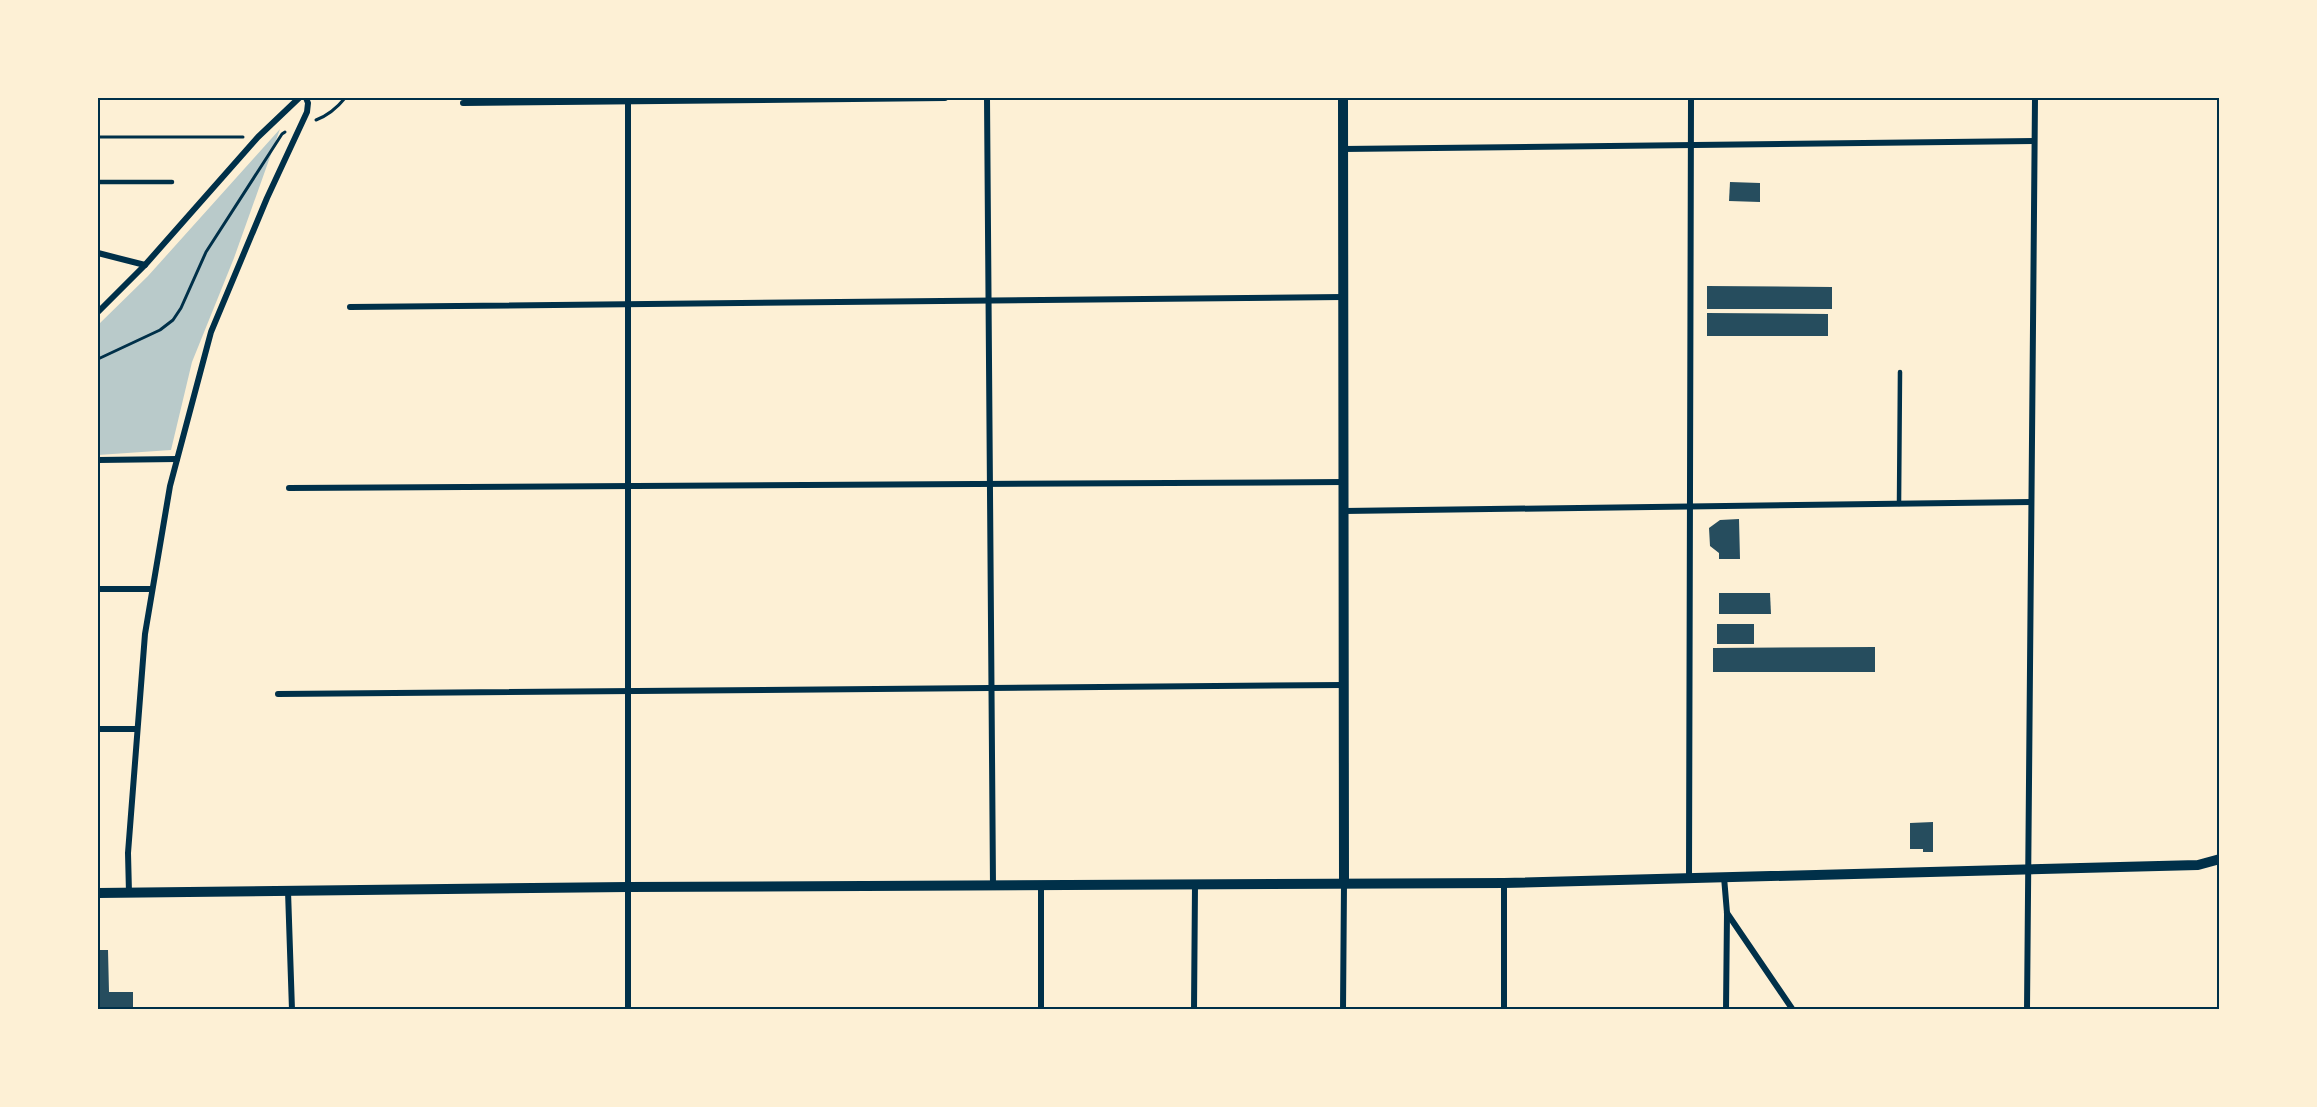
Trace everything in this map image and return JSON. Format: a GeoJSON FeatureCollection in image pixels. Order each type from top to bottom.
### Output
{"type":"FeatureCollection","features":[{"type":"Feature","properties":{"kind":"street"},"geometry":{"type":"LineString","coordinates":[[98,312],[145,265],[258,137],[299,98]]}},
{"type":"Feature","properties":{"kind":"street"},"geometry":{"type":"LineString","coordinates":[[129,893],[128,853],[145,634],[177,459],[212,332],[267,198],[301,127],[307,112],[306,98]]}},
{"type":"Feature","properties":{"kind":"street"},"geometry":{"type":"LineString","coordinates":[[463,103],[628,99],[945,98]]}},
{"type":"Feature","properties":{"kind":"street"},"geometry":{"type":"LineString","coordinates":[[987,98],[993,886]]}},
{"type":"Feature","properties":{"kind":"street"},"geometry":{"type":"LineString","coordinates":[[1343,98],[1343,1010]]}},
{"type":"Feature","properties":{"kind":"street"},"geometry":{"type":"LineString","coordinates":[[1689,878],[1691,98]]}},
{"type":"Feature","properties":{"kind":"street"},"geometry":{"type":"LineString","coordinates":[[2027,1010],[2035,98]]}},
{"type":"Feature","properties":{"kind":"street"},"geometry":{"type":"LineString","coordinates":[[628,99],[628,1010]]}},
{"type":"Feature","properties":{"kind":"street"},"geometry":{"type":"LineString","coordinates":[[1343,149],[2034,141]]}},
{"type":"Feature","properties":{"kind":"street"},"geometry":{"type":"LineString","coordinates":[[98,254],[145,265]]}},
{"type":"Feature","properties":{"kind":"street"},"geometry":{"type":"LineString","coordinates":[[350,307],[1343,297]]}},
{"type":"Feature","properties":{"kind":"street"},"geometry":{"type":"LineString","coordinates":[[98,460],[177,459]]}},
{"type":"Feature","properties":{"kind":"street"},"geometry":{"type":"LineString","coordinates":[[289,488],[1344,482]]}},
{"type":"Feature","properties":{"kind":"street"},"geometry":{"type":"LineString","coordinates":[[1344,511],[2031,502]]}},
{"type":"Feature","properties":{"kind":"street"},"geometry":{"type":"LineString","coordinates":[[98,590],[152,590]]}},
{"type":"Feature","properties":{"kind":"street"},"geometry":{"type":"LineString","coordinates":[[278,694],[628,689],[991,689],[1343,685]]}},
{"type":"Feature","properties":{"kind":"street"},"geometry":{"type":"LineString","coordinates":[[98,729],[136,729]]}},
{"type":"Feature","properties":{"kind":"street"},"geometry":{"type":"LineString","coordinates":[[98,893],[628,887],[1504,883],[2198,865],[2220,859]]}},
{"type":"Feature","properties":{"kind":"street"},"geometry":{"type":"LineString","coordinates":[[1724,877],[1726,1010]]}},
{"type":"Feature","properties":{"kind":"street"},"geometry":{"type":"LineString","coordinates":[[1504,883],[1504,1010]]}},
{"type":"Feature","properties":{"kind":"street"},"geometry":{"type":"LineString","coordinates":[[1194,1010],[1195,885]]}},
{"type":"Feature","properties":{"kind":"street"},"geometry":{"type":"LineString","coordinates":[[1041,886],[1041,1010]]}},
{"type":"Feature","properties":{"kind":"street"},"geometry":{"type":"LineString","coordinates":[[288,891],[292,1010]]}},
{"type":"Feature","properties":{"kind":"street"},"geometry":{"type":"LineString","coordinates":[[1726,912],[1793,1010]]}},
{"type":"Feature","properties":{"kind":"lane"},"geometry":{"type":"LineString","coordinates":[[98,182],[172,182]]}},
{"type":"Feature","properties":{"kind":"lane"},"geometry":{"type":"LineString","coordinates":[[1899,504],[1900,372]]}},
{"type":"Feature","properties":{"kind":"path"},"geometry":{"type":"LineString","coordinates":[[98,359],[160,330],[173,320],[181,308],[206,252],[282,134],[327,116],[345,98]]}},
{"type":"Feature","properties":{"kind":"path"},"geometry":{"type":"LineString","coordinates":[[98,136],[258,137]]}},
{"type":"Feature","properties":{"kind":"shaded area"},"geometry":{"type":"Polygon","coordinates":[[[280,129],[234,258],[192,362],[171,450],[98,455],[98,325],[148,276],[280,129]]]}},
{"type":"Feature","properties":{"kind":"building"},"geometry":{"type":"Polygon","coordinates":[[[1730,182],[1760,183],[1760,202],[1729,201],[1730,182]]]}},
{"type":"Feature","properties":{"kind":"building"},"geometry":{"type":"Polygon","coordinates":[[[1707,286],[1832,287],[1832,309],[1707,309],[1707,286]]]}},
{"type":"Feature","properties":{"kind":"building"},"geometry":{"type":"Polygon","coordinates":[[[1707,313],[1828,314],[1828,336],[1707,336],[1707,313]]]}},
{"type":"Feature","properties":{"kind":"building"},"geometry":{"type":"Polygon","coordinates":[[[1739,519],[1740,559],[1719,559],[1719,553],[1710,546],[1709,528],[1720,520],[1739,519]]]}},
{"type":"Feature","properties":{"kind":"building"},"geometry":{"type":"Polygon","coordinates":[[[1719,593],[1770,593],[1771,614],[1719,614],[1719,593]]]}},
{"type":"Feature","properties":{"kind":"building"},"geometry":{"type":"Polygon","coordinates":[[[1717,624],[1754,624],[1754,644],[1717,644],[1717,624]]]}},
{"type":"Feature","properties":{"kind":"building"},"geometry":{"type":"Polygon","coordinates":[[[1875,647],[1875,672],[1713,672],[1713,648],[1875,647]]]}},
{"type":"Feature","properties":{"kind":"building"},"geometry":{"type":"Polygon","coordinates":[[[1933,822],[1933,852],[1910,849],[1910,823],[1933,822]]]}},
{"type":"Feature","properties":{"kind":"building"},"geometry":{"type":"Polygon","coordinates":[[[98,950],[108,950],[109,992],[133,992],[133,1010],[98,1010],[98,950]]]}}]}
